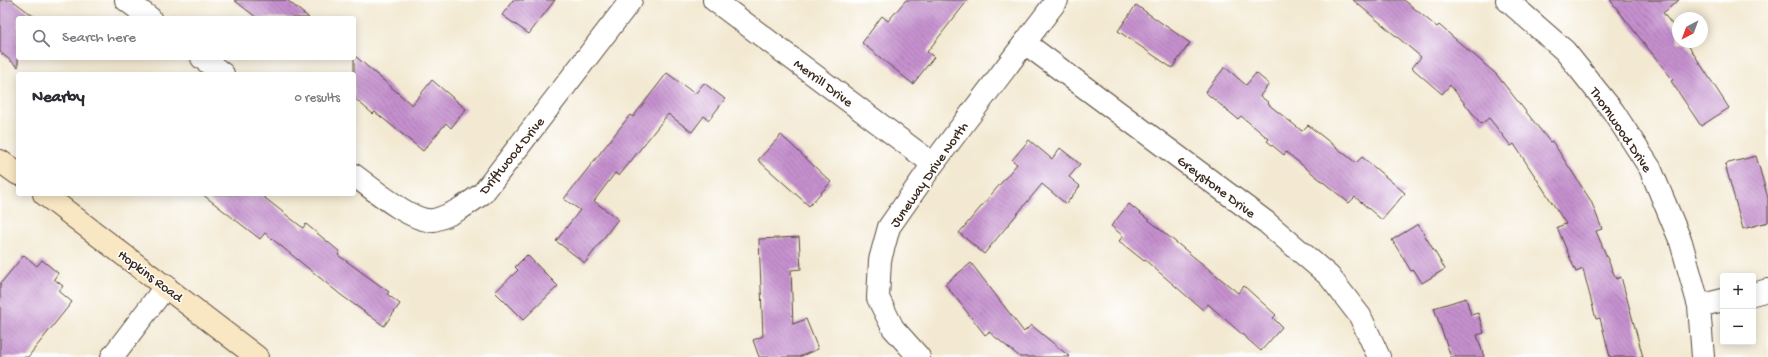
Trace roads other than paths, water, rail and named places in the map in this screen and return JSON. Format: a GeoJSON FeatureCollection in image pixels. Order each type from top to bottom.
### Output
{"type":"FeatureCollection","features":[{"type":"Feature","properties":{"kind":"street"},"geometry":{"type":"LineString","coordinates":[[126,0],[147,16]]}},
{"type":"Feature","properties":{"kind":"street","name":"Driftwood Drive"},"geometry":{"type":"LineString","coordinates":[[356,177],[389,202],[419,218],[433,220],[464,208],[483,192],[631,0]]}},
{"type":"Feature","properties":{"kind":"street","name":"Merrill Drive"},"geometry":{"type":"LineString","coordinates":[[714,0],[933,164]]}},
{"type":"Feature","properties":{"kind":"street","name":"Juneway Drive North"},"geometry":{"type":"LineString","coordinates":[[919,357],[893,328],[878,298],[880,260],[889,226],[933,164],[1057,0]]}},
{"type":"Feature","properties":{"kind":"street","name":"Thornwood Drive"},"geometry":{"type":"LineString","coordinates":[[1507,0],[1565,51],[1613,111],[1650,168],[1681,242],[1699,306],[1702,357]]}},
{"type":"Feature","properties":{"kind":"street","name":"Greystone Drive"},"geometry":{"type":"LineString","coordinates":[[1025,43],[1266,222],[1329,276],[1360,316],[1379,357]]}},
{"type":"Feature","properties":{"kind":"street"},"geometry":{"type":"LineString","coordinates":[[204,60],[220,72]]}},
{"type":"Feature","properties":{"kind":"street"},"geometry":{"type":"LineString","coordinates":[[0,160],[16,172]]}},
{"type":"Feature","properties":{"kind":"street","name":"Hopkins Road"},"geometry":{"type":"LineString","coordinates":[[47,196],[257,357]]}},
{"type":"Feature","properties":{"kind":"street"},"geometry":{"type":"LineString","coordinates":[[112,357],[166,286]]}},
{"type":"Feature","properties":{"kind":"street"},"geometry":{"type":"LineString","coordinates":[[1756,293],[1768,290]]}},
{"type":"Feature","properties":{"kind":"street"},"geometry":{"type":"LineString","coordinates":[[1699,306],[1720,301]]}}]}
